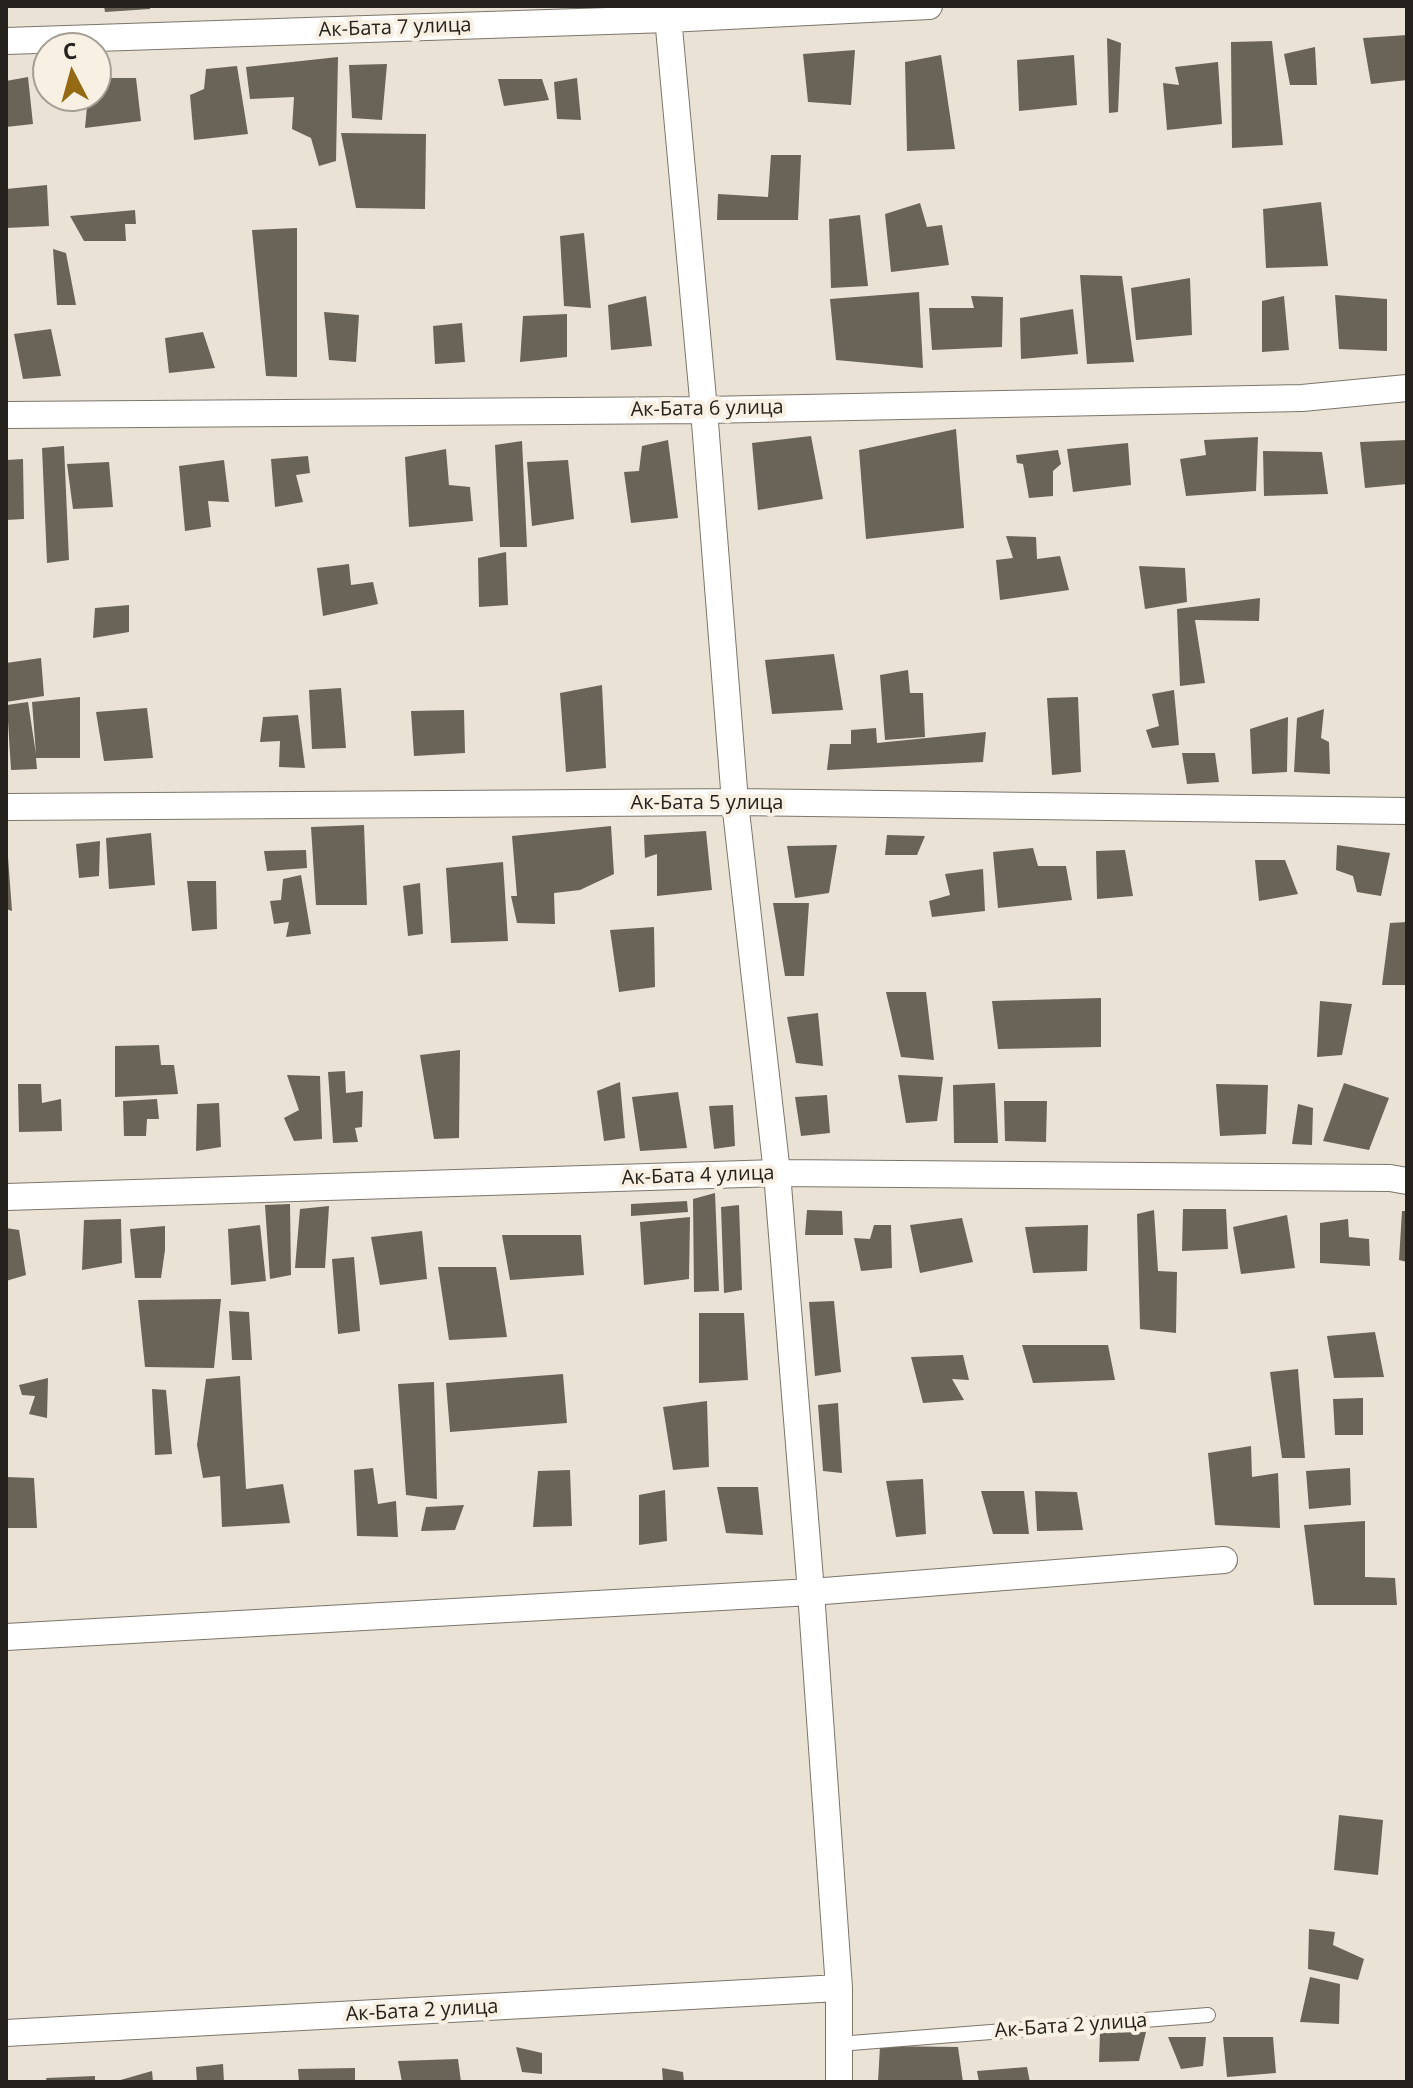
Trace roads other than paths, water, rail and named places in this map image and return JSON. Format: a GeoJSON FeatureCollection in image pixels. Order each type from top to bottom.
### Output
{"type":"FeatureCollection","features":[{"type":"Feature","properties":{"kind":"street","name":"Ак-Бата 7 улица"},"geometry":{"type":"LineString","coordinates":[[6,41],[667,12],[929,6]]}},
{"type":"Feature","properties":{"kind":"street"},"geometry":{"type":"LineString","coordinates":[[667,12],[704,410],[735,802],[777,1173],[839,1988],[839,2082]]}},
{"type":"Feature","properties":{"kind":"street","name":"Ак-Бата 6 улица"},"geometry":{"type":"LineString","coordinates":[[6,415],[704,410],[1302,398],[1407,388]]}},
{"type":"Feature","properties":{"kind":"street","name":"Ак-Бата 5 улица"},"geometry":{"type":"LineString","coordinates":[[6,807],[735,802],[1407,811]]}},
{"type":"Feature","properties":{"kind":"street","name":"Ак-Бата 4 улица"},"geometry":{"type":"LineString","coordinates":[[6,1197],[777,1173],[1399,1179]]}},
{"type":"Feature","properties":{"kind":"street"},"geometry":{"type":"LineString","coordinates":[[6,1637],[811,1592],[1224,1560]]}},
{"type":"Feature","properties":{"kind":"street","name":"Ак-Бата 2 улица"},"geometry":{"type":"LineString","coordinates":[[6,2033],[839,1988]]}},
{"type":"Feature","properties":{"kind":"lane","name":"Ак-Бата 2 улица"},"geometry":{"type":"LineString","coordinates":[[838,2044],[1208,2015]]}}]}
